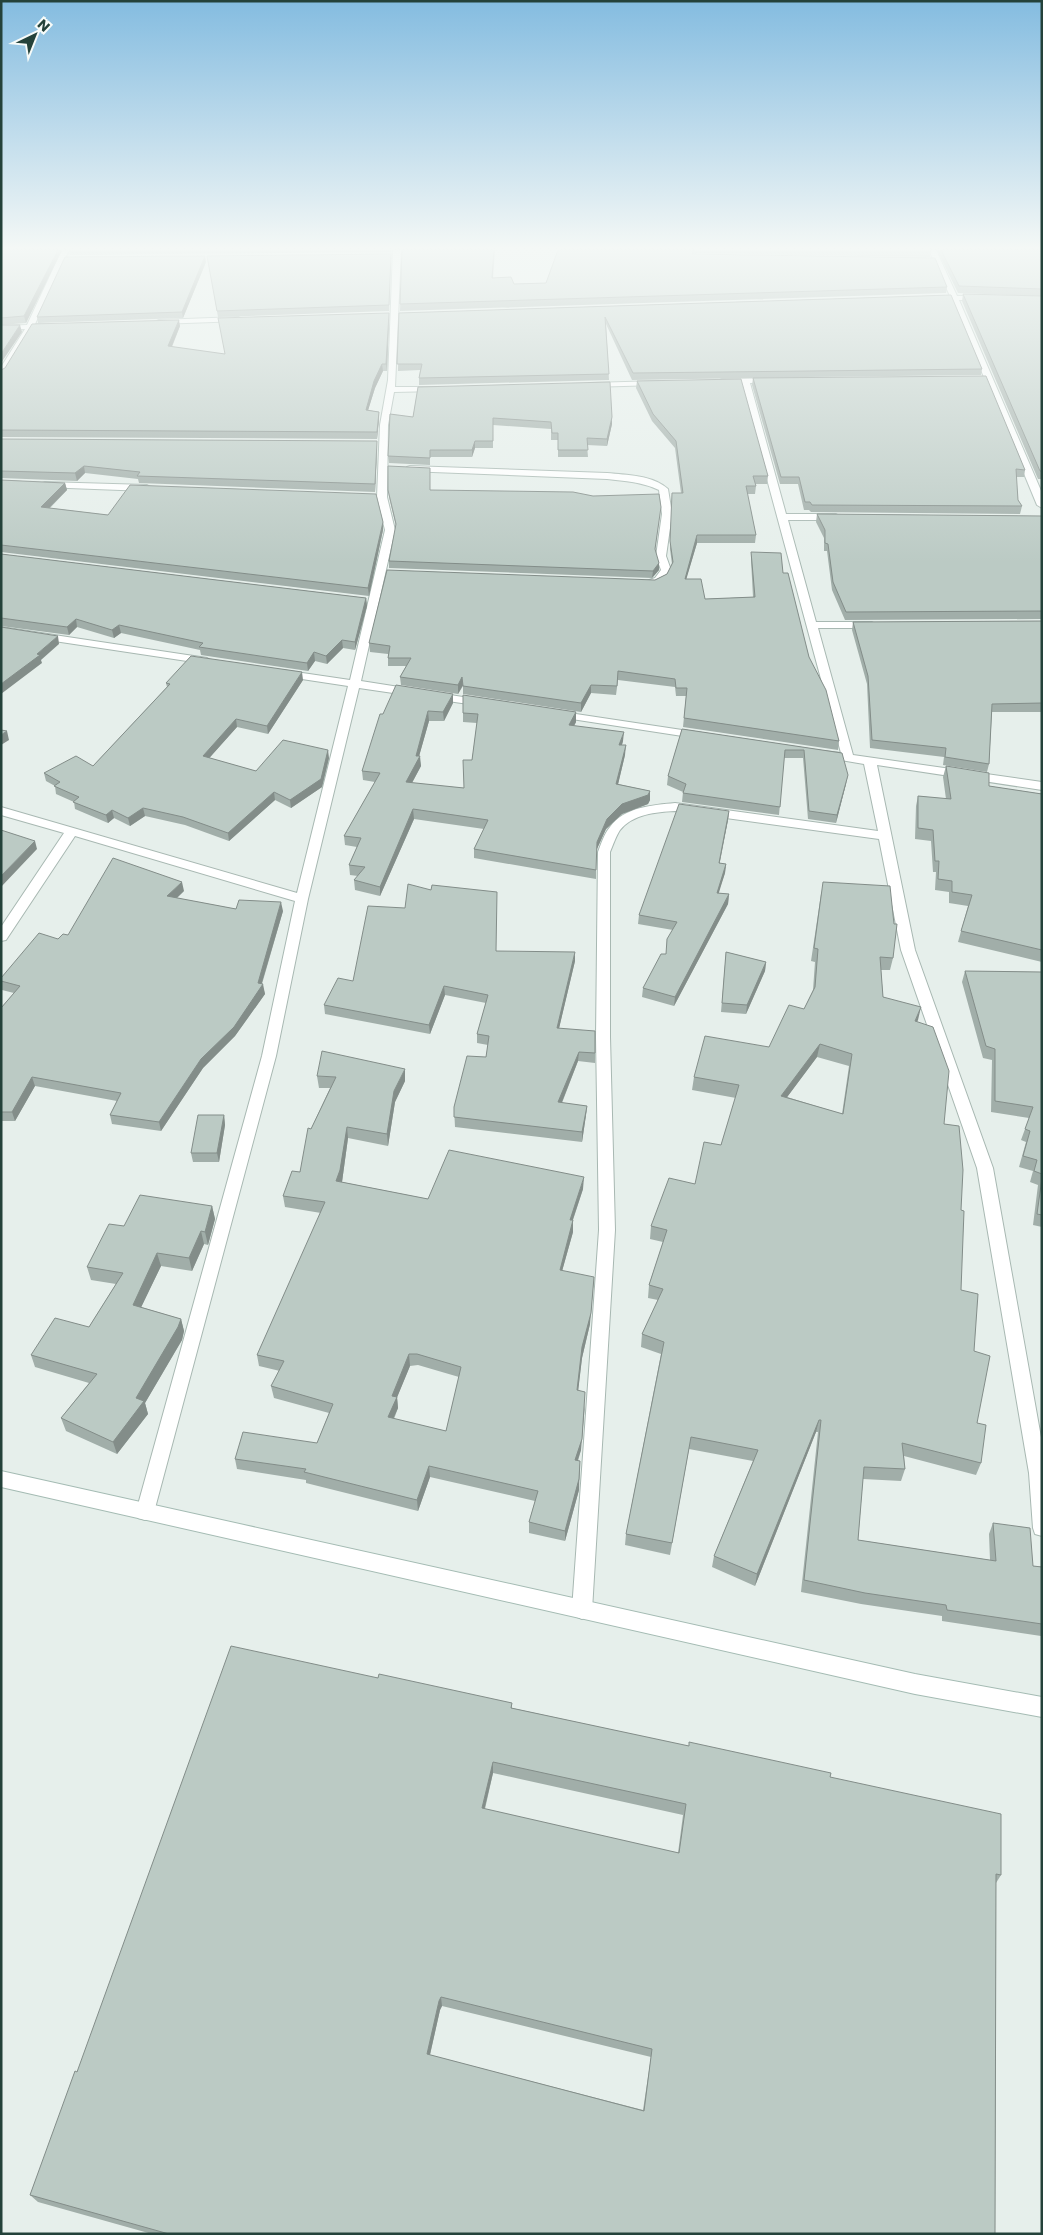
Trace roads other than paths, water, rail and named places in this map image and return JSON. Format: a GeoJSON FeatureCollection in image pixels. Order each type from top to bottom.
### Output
{"type":"FeatureCollection","features":[{"type":"Feature","properties":{"kind":"street"},"geometry":{"type":"LineString","coordinates":[[1,374],[13,354]]}},
{"type":"Feature","properties":{"kind":"street"},"geometry":{"type":"LineString","coordinates":[[392,354],[390,390],[379,444],[393,469]]}},
{"type":"Feature","properties":{"kind":"street"},"geometry":{"type":"LineString","coordinates":[[975,354],[984,379],[1042,505]]}},
{"type":"Feature","properties":{"kind":"street"},"geometry":{"type":"LineString","coordinates":[[716,382],[784,380]]}},
{"type":"Feature","properties":{"kind":"street"},"geometry":{"type":"LineString","coordinates":[[745,381],[814,625],[848,758]]}},
{"type":"Feature","properties":{"kind":"street"},"geometry":{"type":"LineString","coordinates":[[578,385],[666,383]]}},
{"type":"Feature","properties":{"kind":"street"},"geometry":{"type":"LineString","coordinates":[[390,390],[449,388]]}},
{"type":"Feature","properties":{"kind":"street"},"geometry":{"type":"LineString","coordinates":[[145,1512],[269,1056],[302,899],[353,684],[370,602],[387,573],[390,530],[377,497],[393,469]]}},
{"type":"Feature","properties":{"kind":"street"},"geometry":{"type":"LineString","coordinates":[[393,469],[607,476],[657,486],[663,489],[667,514],[661,556],[666,570],[662,578],[654,583],[632,583]]}},
{"type":"Feature","properties":{"kind":"street"},"geometry":{"type":"LineString","coordinates":[[30,484],[158,489]]}},
{"type":"Feature","properties":{"kind":"street"},"geometry":{"type":"LineString","coordinates":[[782,517],[842,518]]}},
{"type":"Feature","properties":{"kind":"street"},"geometry":{"type":"LineString","coordinates":[[814,625],[883,625]]}},
{"type":"Feature","properties":{"kind":"street"},"geometry":{"type":"LineString","coordinates":[[1,630],[216,663]]}},
{"type":"Feature","properties":{"kind":"street"},"geometry":{"type":"LineString","coordinates":[[275,672],[499,705]]}},
{"type":"Feature","properties":{"kind":"street"},"geometry":{"type":"LineString","coordinates":[[547,713],[712,738]]}},
{"type":"Feature","properties":{"kind":"street"},"geometry":{"type":"LineString","coordinates":[[810,752],[1042,786]]}},
{"type":"Feature","properties":{"kind":"street"},"geometry":{"type":"LineString","coordinates":[[870,762],[908,950],[985,1168],[1038,1474],[1042,1528]]}},
{"type":"Feature","properties":{"kind":"street"},"geometry":{"type":"LineString","coordinates":[[582,1610],[606,1230],[603,1038],[604,852],[615,828],[633,815],[649,809],[675,807],[885,836]]}},
{"type":"Feature","properties":{"kind":"street"},"geometry":{"type":"LineString","coordinates":[[1,811],[302,899]]}},
{"type":"Feature","properties":{"kind":"street"},"geometry":{"type":"LineString","coordinates":[[1,938],[72,831]]}},
{"type":"Feature","properties":{"kind":"street"},"geometry":{"type":"LineString","coordinates":[[1,1479],[915,1684],[1042,1707]]}}]}
